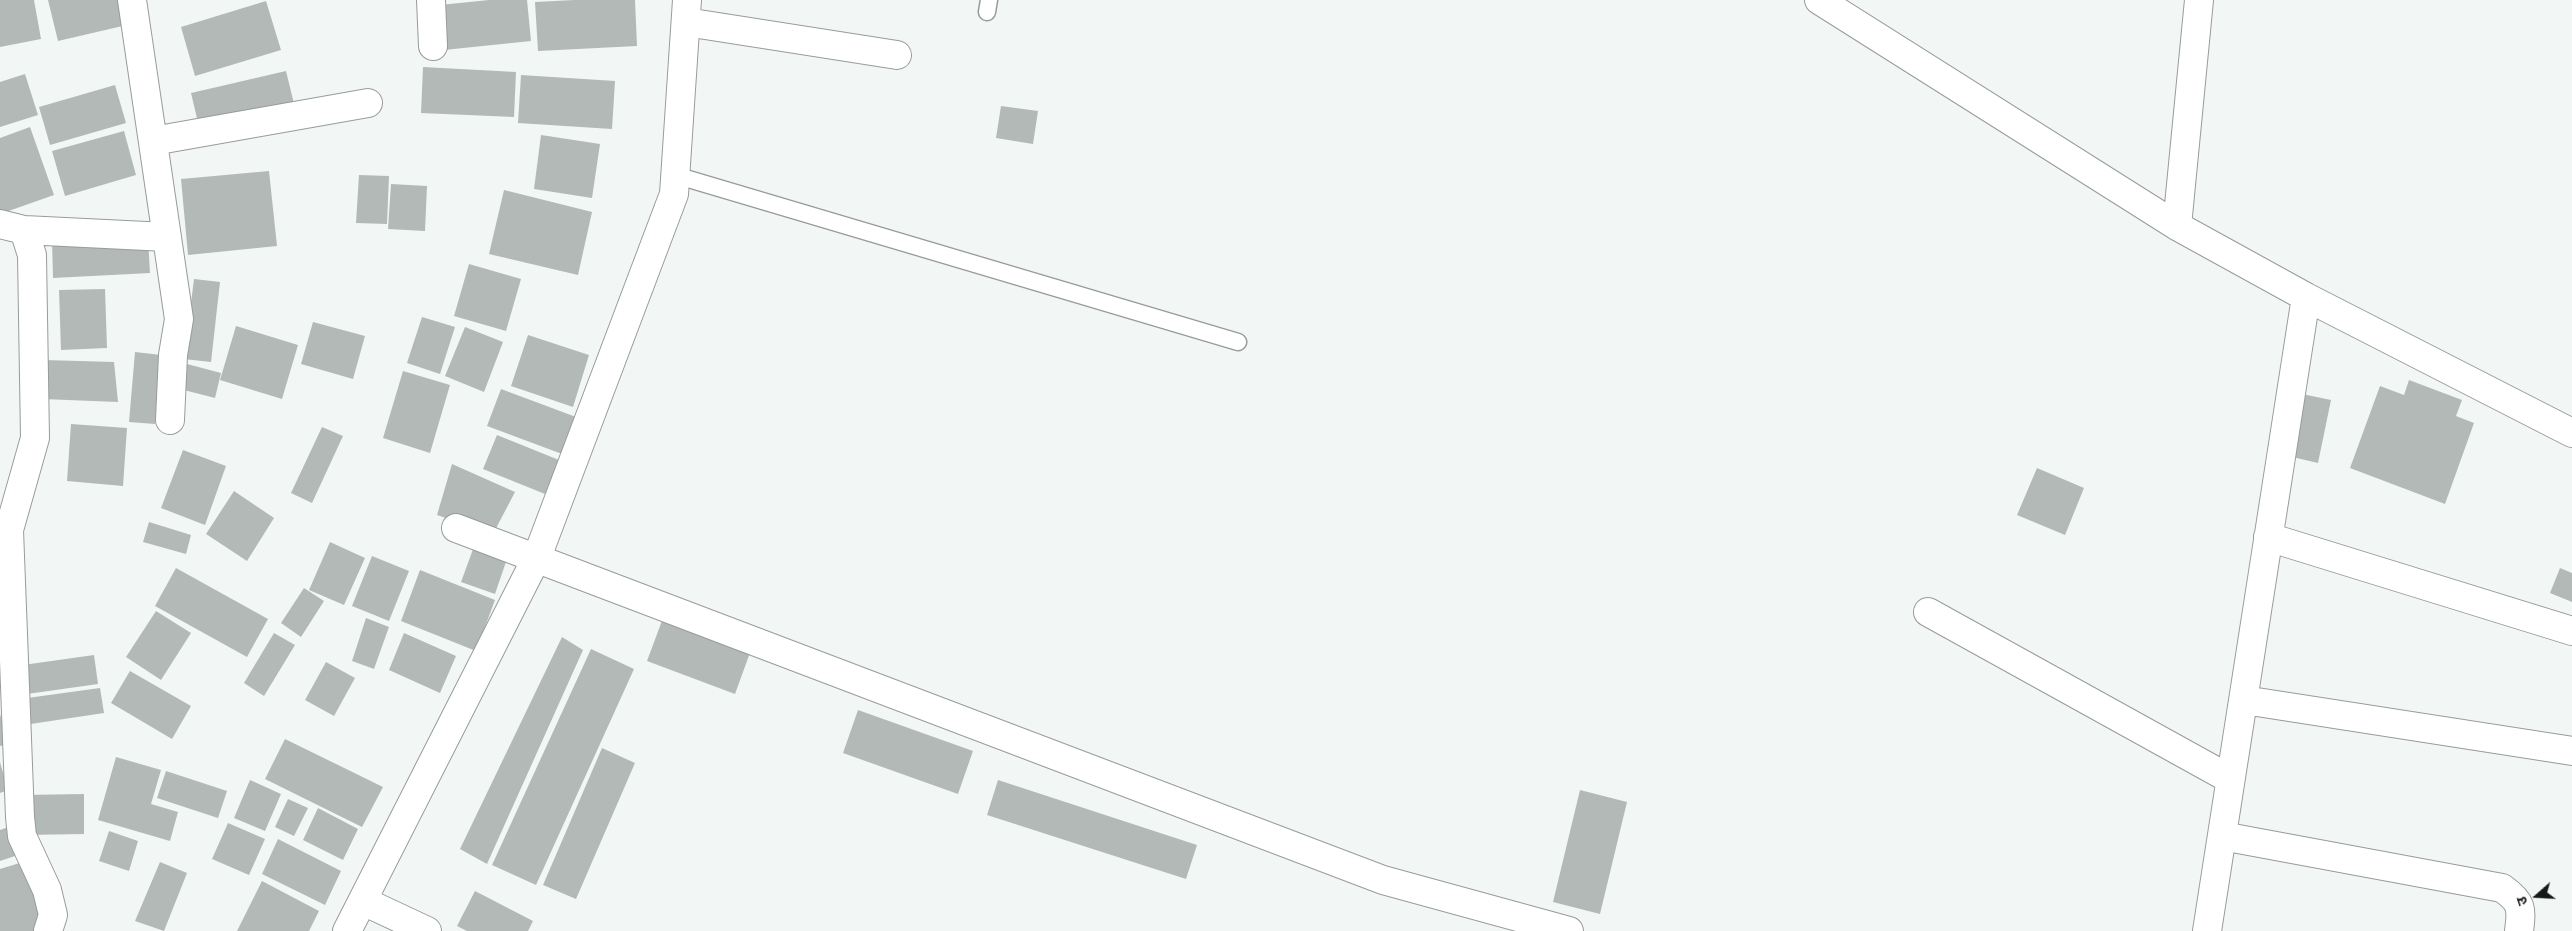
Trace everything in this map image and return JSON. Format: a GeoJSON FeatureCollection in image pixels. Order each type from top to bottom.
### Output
{"type":"FeatureCollection","features":[{"type":"Feature","properties":{"kind":"street"},"geometry":{"type":"LineString","coordinates":[[132,0],[179,319],[173,355],[170,420]]}},
{"type":"Feature","properties":{"kind":"street"},"geometry":{"type":"LineString","coordinates":[[431,0],[433,46]]}},
{"type":"Feature","properties":{"kind":"street"},"geometry":{"type":"LineString","coordinates":[[1819,0],[2176,226],[2306,297],[2572,433]]}},
{"type":"Feature","properties":{"kind":"street"},"geometry":{"type":"LineString","coordinates":[[2176,226],[2199,0]]}},
{"type":"Feature","properties":{"kind":"street"},"geometry":{"type":"LineString","coordinates":[[347,931],[537,557],[674,194],[687,11],[897,55]]}},
{"type":"Feature","properties":{"kind":"street"},"geometry":{"type":"LineString","coordinates":[[153,140],[368,103]]}},
{"type":"Feature","properties":{"kind":"street"},"geometry":{"type":"LineString","coordinates":[[12,227],[167,237]]}},
{"type":"Feature","properties":{"kind":"street"},"geometry":{"type":"LineString","coordinates":[[12,227],[32,255],[36,438],[5,529],[22,836],[49,898],[53,915],[48,931]]}},
{"type":"Feature","properties":{"kind":"street"},"geometry":{"type":"LineString","coordinates":[[2207,931],[2306,297]]}},
{"type":"Feature","properties":{"kind":"street"},"geometry":{"type":"LineString","coordinates":[[456,528],[537,557],[1383,880],[1569,931]]}},
{"type":"Feature","properties":{"kind":"street"},"geometry":{"type":"LineString","coordinates":[[2268,537],[2572,631]]}},
{"type":"Feature","properties":{"kind":"street"},"geometry":{"type":"LineString","coordinates":[[1928,612],[2230,780]]}},
{"type":"Feature","properties":{"kind":"street"},"geometry":{"type":"LineString","coordinates":[[2244,700],[2572,752]]}},
{"type":"Feature","properties":{"kind":"street"},"geometry":{"type":"LineString","coordinates":[[2222,836],[2502,888],[2516,898],[2522,913],[2518,931]]}},
{"type":"Feature","properties":{"kind":"street"},"geometry":{"type":"LineString","coordinates":[[363,902],[428,931]]}},
{"type":"Feature","properties":{"kind":"lane"},"geometry":{"type":"LineString","coordinates":[[675,175],[1238,342]]}},
{"type":"Feature","properties":{"kind":"building"},"geometry":{"type":"Polygon","coordinates":[[[0,0],[34,0],[41,39],[0,47],[0,0]]]}},
{"type":"Feature","properties":{"kind":"building"},"geometry":{"type":"Polygon","coordinates":[[[48,0],[121,0],[127,25],[58,41],[48,0]]]}},
{"type":"Feature","properties":{"kind":"building"},"geometry":{"type":"Polygon","coordinates":[[[489,0],[527,0],[531,41],[444,50],[440,5],[489,0]]]}},
{"type":"Feature","properties":{"kind":"building"},"geometry":{"type":"Polygon","coordinates":[[[635,0],[637,46],[538,51],[535,2],[635,0]]]}},
{"type":"Feature","properties":{"kind":"building"},"geometry":{"type":"Polygon","coordinates":[[[266,1],[281,50],[195,76],[181,27],[266,1]]]}},
{"type":"Feature","properties":{"kind":"building"},"geometry":{"type":"Polygon","coordinates":[[[423,67],[516,72],[514,117],[421,113],[423,67]]]}},
{"type":"Feature","properties":{"kind":"building"},"geometry":{"type":"Polygon","coordinates":[[[286,71],[295,108],[200,131],[191,93],[286,71]]]}},
{"type":"Feature","properties":{"kind":"building"},"geometry":{"type":"Polygon","coordinates":[[[25,74],[38,115],[0,127],[0,82],[25,74]]]}},
{"type":"Feature","properties":{"kind":"building"},"geometry":{"type":"Polygon","coordinates":[[[521,75],[615,81],[612,129],[518,123],[521,75]]]}},
{"type":"Feature","properties":{"kind":"building"},"geometry":{"type":"Polygon","coordinates":[[[115,85],[126,123],[50,145],[39,107],[115,85]]]}},
{"type":"Feature","properties":{"kind":"building"},"geometry":{"type":"Polygon","coordinates":[[[1001,106],[1038,111],[1033,144],[996,138],[1001,106]]]}},
{"type":"Feature","properties":{"kind":"building"},"geometry":{"type":"Polygon","coordinates":[[[30,127],[54,195],[0,214],[0,138],[30,127]]]}},
{"type":"Feature","properties":{"kind":"building"},"geometry":{"type":"Polygon","coordinates":[[[124,131],[136,175],[65,196],[52,151],[124,131]]]}},
{"type":"Feature","properties":{"kind":"building"},"geometry":{"type":"Polygon","coordinates":[[[541,135],[600,144],[592,198],[534,189],[541,135]]]}},
{"type":"Feature","properties":{"kind":"building"},"geometry":{"type":"Polygon","coordinates":[[[269,171],[277,246],[188,255],[181,179],[269,171]]]}},
{"type":"Feature","properties":{"kind":"building"},"geometry":{"type":"Polygon","coordinates":[[[359,175],[389,176],[387,224],[356,223],[359,175]]]}},
{"type":"Feature","properties":{"kind":"building"},"geometry":{"type":"Polygon","coordinates":[[[391,184],[427,186],[425,231],[388,229],[391,184]]]}},
{"type":"Feature","properties":{"kind":"building"},"geometry":{"type":"Polygon","coordinates":[[[504,190],[592,212],[578,275],[489,254],[504,190]]]}},
{"type":"Feature","properties":{"kind":"building"},"geometry":{"type":"Polygon","coordinates":[[[148,238],[150,273],[53,278],[52,240],[148,238]]]}},
{"type":"Feature","properties":{"kind":"building"},"geometry":{"type":"Polygon","coordinates":[[[469,264],[521,279],[506,331],[454,316],[469,264]]]}},
{"type":"Feature","properties":{"kind":"building"},"geometry":{"type":"Polygon","coordinates":[[[194,279],[220,282],[211,362],[184,359],[194,279]]]}},
{"type":"Feature","properties":{"kind":"building"},"geometry":{"type":"Polygon","coordinates":[[[105,289],[107,348],[61,350],[59,290],[105,289]]]}},
{"type":"Feature","properties":{"kind":"building"},"geometry":{"type":"Polygon","coordinates":[[[422,317],[455,327],[440,374],[407,363],[422,317]]]}},
{"type":"Feature","properties":{"kind":"building"},"geometry":{"type":"Polygon","coordinates":[[[313,322],[365,336],[353,379],[301,364],[313,322]]]}},
{"type":"Feature","properties":{"kind":"building"},"geometry":{"type":"Polygon","coordinates":[[[236,326],[298,345],[282,399],[220,380],[236,326]]]}},
{"type":"Feature","properties":{"kind":"building"},"geometry":{"type":"Polygon","coordinates":[[[465,327],[503,342],[484,392],[445,376],[465,327]]]}},
{"type":"Feature","properties":{"kind":"building"},"geometry":{"type":"Polygon","coordinates":[[[528,335],[589,355],[573,407],[511,386],[528,335]]]}},
{"type":"Feature","properties":{"kind":"building"},"geometry":{"type":"Polygon","coordinates":[[[135,352],[161,355],[155,424],[129,422],[135,352]]]}},
{"type":"Feature","properties":{"kind":"building"},"geometry":{"type":"Polygon","coordinates":[[[43,360],[114,362],[118,402],[43,399],[43,360]]]}},
{"type":"Feature","properties":{"kind":"building"},"geometry":{"type":"Polygon","coordinates":[[[187,364],[221,373],[215,398],[180,389],[187,364]]]}},
{"type":"Feature","properties":{"kind":"building"},"geometry":{"type":"Polygon","coordinates":[[[403,371],[450,385],[430,453],[383,438],[403,371]]]}},
{"type":"Feature","properties":{"kind":"building"},"geometry":{"type":"Polygon","coordinates":[[[2409,380],[2462,400],[2456,416],[2474,423],[2445,504],[2350,468],[2380,386],[2404,395],[2409,380]]]}},
{"type":"Feature","properties":{"kind":"building"},"geometry":{"type":"Polygon","coordinates":[[[501,389],[576,417],[562,454],[487,426],[501,389]]]}},
{"type":"Feature","properties":{"kind":"building"},"geometry":{"type":"Polygon","coordinates":[[[2302,394],[2331,400],[2318,463],[2288,456],[2302,394]]]}},
{"type":"Feature","properties":{"kind":"building"},"geometry":{"type":"Polygon","coordinates":[[[71,424],[127,428],[123,486],[67,481],[71,424]]]}},
{"type":"Feature","properties":{"kind":"building"},"geometry":{"type":"Polygon","coordinates":[[[322,427],[343,436],[312,503],[291,493],[322,427]]]}},
{"type":"Feature","properties":{"kind":"building"},"geometry":{"type":"Polygon","coordinates":[[[497,435],[559,460],[545,494],[483,469],[497,435]]]}},
{"type":"Feature","properties":{"kind":"building"},"geometry":{"type":"Polygon","coordinates":[[[183,450],[226,466],[205,525],[161,508],[183,450]]]}},
{"type":"Feature","properties":{"kind":"building"},"geometry":{"type":"Polygon","coordinates":[[[452,464],[515,492],[493,534],[437,515],[452,464]]]}},
{"type":"Feature","properties":{"kind":"building"},"geometry":{"type":"Polygon","coordinates":[[[2037,468],[2084,488],[2065,535],[2017,515],[2037,468]]]}},
{"type":"Feature","properties":{"kind":"building"},"geometry":{"type":"Polygon","coordinates":[[[234,491],[274,518],[247,561],[206,534],[234,491]]]}},
{"type":"Feature","properties":{"kind":"building"},"geometry":{"type":"Polygon","coordinates":[[[149,522],[191,535],[186,554],[143,542],[149,522]]]}},
{"type":"Feature","properties":{"kind":"building"},"geometry":{"type":"Polygon","coordinates":[[[476,541],[509,553],[495,594],[461,582],[476,541]]]}},
{"type":"Feature","properties":{"kind":"building"},"geometry":{"type":"Polygon","coordinates":[[[330,542],[365,558],[344,605],[309,590],[330,542]]]}},
{"type":"Feature","properties":{"kind":"building"},"geometry":{"type":"Polygon","coordinates":[[[372,556],[409,571],[389,621],[352,606],[372,556]]]}},
{"type":"Feature","properties":{"kind":"building"},"geometry":{"type":"Polygon","coordinates":[[[176,568],[268,619],[247,657],[155,606],[176,568]]]}},
{"type":"Feature","properties":{"kind":"building"},"geometry":{"type":"Polygon","coordinates":[[[2560,568],[2572,573],[2572,602],[2550,593],[2560,568]]]}},
{"type":"Feature","properties":{"kind":"building"},"geometry":{"type":"Polygon","coordinates":[[[420,570],[495,600],[476,651],[401,621],[420,570]]]}},
{"type":"Feature","properties":{"kind":"building"},"geometry":{"type":"Polygon","coordinates":[[[304,588],[324,601],[301,637],[281,623],[304,588]]]}},
{"type":"Feature","properties":{"kind":"building"},"geometry":{"type":"Polygon","coordinates":[[[156,611],[191,633],[161,680],[126,657],[156,611]]]}},
{"type":"Feature","properties":{"kind":"building"},"geometry":{"type":"Polygon","coordinates":[[[366,618],[389,627],[374,669],[352,661],[366,618]]]}},
{"type":"Feature","properties":{"kind":"building"},"geometry":{"type":"Polygon","coordinates":[[[663,618],[751,650],[735,694],[647,661],[663,618]]]}},
{"type":"Feature","properties":{"kind":"building"},"geometry":{"type":"Polygon","coordinates":[[[274,633],[295,645],[264,696],[244,683],[274,633]]]}},
{"type":"Feature","properties":{"kind":"building"},"geometry":{"type":"Polygon","coordinates":[[[404,633],[456,656],[440,693],[389,670],[404,633]]]}},
{"type":"Feature","properties":{"kind":"building"},"geometry":{"type":"Polygon","coordinates":[[[562,637],[583,650],[487,864],[460,849],[562,637]]]}},
{"type":"Feature","properties":{"kind":"building"},"geometry":{"type":"Polygon","coordinates":[[[591,649],[634,669],[536,885],[492,865],[591,649]]]}},
{"type":"Feature","properties":{"kind":"building"},"geometry":{"type":"Polygon","coordinates":[[[94,655],[98,684],[20,695],[16,666],[94,655]]]}},
{"type":"Feature","properties":{"kind":"building"},"geometry":{"type":"Polygon","coordinates":[[[326,662],[355,678],[334,716],[305,700],[326,662]]]}},
{"type":"Feature","properties":{"kind":"building"},"geometry":{"type":"Polygon","coordinates":[[[130,671],[191,706],[172,739],[111,703],[130,671]]]}},
{"type":"Feature","properties":{"kind":"building"},"geometry":{"type":"Polygon","coordinates":[[[100,688],[104,713],[24,725],[20,699],[100,688]]]}},
{"type":"Feature","properties":{"kind":"building"},"geometry":{"type":"Polygon","coordinates":[[[858,710],[973,751],[958,794],[843,753],[858,710]]]}},
{"type":"Feature","properties":{"kind":"building"},"geometry":{"type":"Polygon","coordinates":[[[0,714],[9,744],[0,746],[0,714]]]}},
{"type":"Feature","properties":{"kind":"building"},"geometry":{"type":"Polygon","coordinates":[[[285,739],[383,787],[362,827],[265,779],[285,739]]]}},
{"type":"Feature","properties":{"kind":"building"},"geometry":{"type":"Polygon","coordinates":[[[602,748],[635,763],[576,899],[543,885],[602,748]]]}},
{"type":"Feature","properties":{"kind":"building"},"geometry":{"type":"Polygon","coordinates":[[[116,757],[161,770],[151,804],[178,812],[170,841],[98,820],[116,757]]]}},
{"type":"Feature","properties":{"kind":"building"},"geometry":{"type":"Polygon","coordinates":[[[0,762],[8,790],[0,793],[0,762]]]}},
{"type":"Feature","properties":{"kind":"building"},"geometry":{"type":"Polygon","coordinates":[[[166,771],[227,791],[218,818],[157,798],[166,771]]]}},
{"type":"Feature","properties":{"kind":"building"},"geometry":{"type":"Polygon","coordinates":[[[250,780],[281,794],[265,831],[234,818],[250,780]]]}},
{"type":"Feature","properties":{"kind":"building"},"geometry":{"type":"Polygon","coordinates":[[[998,780],[1197,845],[1186,879],[987,815],[998,780]]]}},
{"type":"Feature","properties":{"kind":"building"},"geometry":{"type":"Polygon","coordinates":[[[1580,790],[1627,802],[1600,914],[1553,902],[1580,790]]]}},
{"type":"Feature","properties":{"kind":"building"},"geometry":{"type":"Polygon","coordinates":[[[84,794],[84,834],[25,835],[24,795],[84,794]]]}},
{"type":"Feature","properties":{"kind":"building"},"geometry":{"type":"Polygon","coordinates":[[[288,799],[308,808],[294,836],[275,827],[288,799]]]}},
{"type":"Feature","properties":{"kind":"building"},"geometry":{"type":"Polygon","coordinates":[[[318,808],[358,829],[343,860],[303,840],[318,808]]]}},
{"type":"Feature","properties":{"kind":"building"},"geometry":{"type":"Polygon","coordinates":[[[228,823],[265,839],[249,875],[212,859],[228,823]]]}},
{"type":"Feature","properties":{"kind":"building"},"geometry":{"type":"Polygon","coordinates":[[[11,826],[21,854],[0,861],[0,830],[11,826]]]}},
{"type":"Feature","properties":{"kind":"building"},"geometry":{"type":"Polygon","coordinates":[[[109,831],[138,841],[129,871],[99,861],[109,831]]]}},
{"type":"Feature","properties":{"kind":"building"},"geometry":{"type":"Polygon","coordinates":[[[278,839],[341,871],[325,905],[262,874],[278,839]]]}},
{"type":"Feature","properties":{"kind":"building"},"geometry":{"type":"Polygon","coordinates":[[[23,862],[46,931],[0,931],[0,869],[23,862]]]}},
{"type":"Feature","properties":{"kind":"building"},"geometry":{"type":"Polygon","coordinates":[[[160,862],[187,873],[164,931],[135,921],[160,862]]]}},
{"type":"Feature","properties":{"kind":"building"},"geometry":{"type":"Polygon","coordinates":[[[262,881],[319,911],[309,931],[237,931],[262,881]]]}},
{"type":"Feature","properties":{"kind":"building"},"geometry":{"type":"Polygon","coordinates":[[[475,891],[533,921],[528,931],[467,931],[457,926],[475,891]]]}}]}
